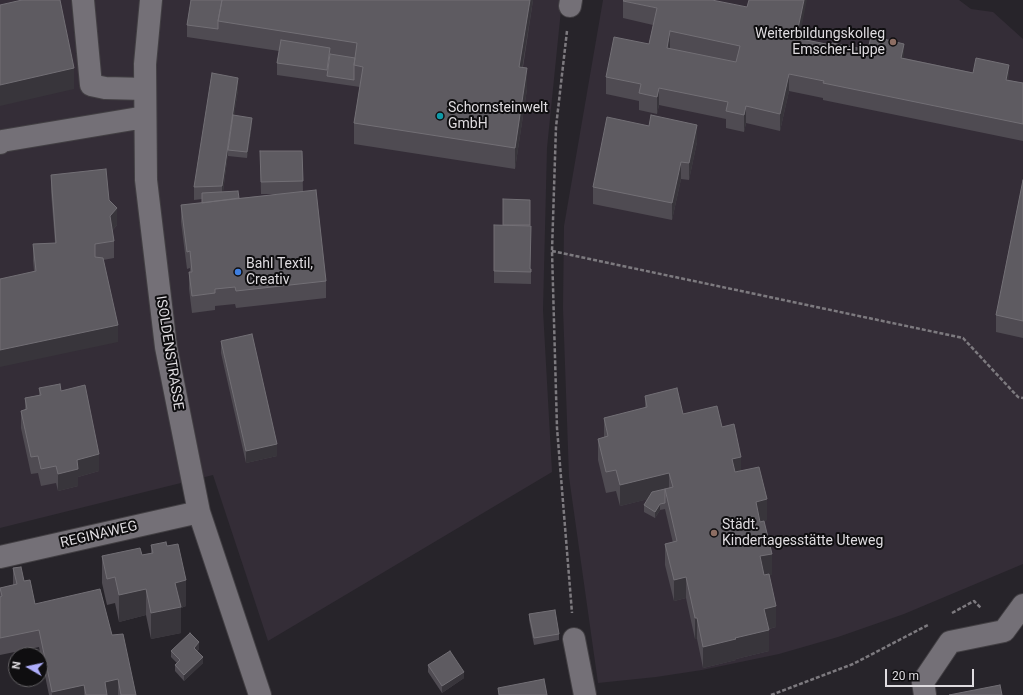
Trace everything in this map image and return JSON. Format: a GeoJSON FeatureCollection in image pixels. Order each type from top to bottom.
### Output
{"type":"FeatureCollection","features":[{"type":"Feature","properties":{"kind":"street"},"geometry":{"type":"LineString","coordinates":[[83,0],[91,85],[105,88],[145,89]]}},
{"type":"Feature","properties":{"kind":"street","name":"ISOLDENSTRASSE"},"geometry":{"type":"LineString","coordinates":[[151,0],[145,64],[146,180],[166,347],[199,512],[260,695]]}},
{"type":"Feature","properties":{"kind":"street"},"geometry":{"type":"LineString","coordinates":[[0,143],[145,117]]}},
{"type":"Feature","properties":{"kind":"street","name":"REGINAWEG"},"geometry":{"type":"LineString","coordinates":[[0,557],[199,512]]}},
{"type":"Feature","properties":{"kind":"street"},"geometry":{"type":"LineString","coordinates":[[926,695],[923,682],[950,642],[1004,631],[1023,605]]}},
{"type":"Feature","properties":{"kind":"street"},"geometry":{"type":"LineString","coordinates":[[574,639],[585,695]]}},
{"type":"Feature","properties":{"kind":"path"},"geometry":{"type":"LineString","coordinates":[[570,3],[556,127],[552,250],[557,428],[574,639]]}},
{"type":"Feature","properties":{"kind":"path"},"geometry":{"type":"LineString","coordinates":[[552,250],[963,338],[1018,397],[1023,398]]}},
{"type":"Feature","properties":{"kind":"path"},"geometry":{"type":"LineString","coordinates":[[947,615],[974,601],[1004,631]]}},
{"type":"Feature","properties":{"kind":"path"},"geometry":{"type":"LineString","coordinates":[[771,695],[853,664],[934,622]]}},
{"type":"Feature","properties":{"kind":"shaded area"},"geometry":{"type":"Polygon","coordinates":[[[0,0],[562,0],[547,148],[543,310],[552,472],[268,641],[213,475],[0,528],[0,0]]]}},
{"type":"Feature","properties":{"kind":"shaded area","name":"Weiterbildungskolleg Emscher-Lippe"},"geometry":{"type":"Polygon","coordinates":[[[603,0],[959,0],[971,9],[993,12],[1023,39],[1023,564],[904,614],[838,637],[779,654],[702,670],[656,677],[598,683],[569,477],[563,308],[564,226],[603,0]]]}},
{"type":"Feature","properties":{"kind":"building"},"geometry":{"type":"Polygon","coordinates":[[[22,0],[60,0],[74,68],[0,85],[0,5],[22,0]]]}},
{"type":"Feature","properties":{"kind":"building"},"geometry":{"type":"Polygon","coordinates":[[[191,0],[222,0],[218,29],[187,25],[191,0]]]}},
{"type":"Feature","properties":{"kind":"building"},"geometry":{"type":"Polygon","coordinates":[[[222,0],[530,0],[519,67],[527,68],[515,148],[354,123],[363,67],[354,65],[357,43],[218,21],[222,0]]]}},
{"type":"Feature","properties":{"kind":"building"},"geometry":{"type":"Polygon","coordinates":[[[712,0],[747,7],[749,0],[804,0],[796,38],[868,50],[871,36],[904,44],[901,58],[973,73],[976,58],[1009,65],[1006,80],[1023,83],[1023,124],[823,83],[824,81],[789,74],[780,114],[746,106],[744,115],[726,111],[728,102],[659,88],[657,97],[639,93],[641,84],[606,77],[614,37],[649,44],[657,8],[623,1],[712,0]],[[670,31],[667,48],[736,62],[740,46],[670,31]]]}},
{"type":"Feature","properties":{"kind":"building"},"geometry":{"type":"Polygon","coordinates":[[[281,40],[330,48],[327,70],[277,63],[281,40]]]}},
{"type":"Feature","properties":{"kind":"building"},"geometry":{"type":"Polygon","coordinates":[[[330,54],[355,58],[354,80],[327,76],[330,54]]]}},
{"type":"Feature","properties":{"kind":"building"},"geometry":{"type":"Polygon","coordinates":[[[212,73],[238,78],[222,186],[194,187],[212,73]]]}},
{"type":"Feature","properties":{"kind":"building"},"geometry":{"type":"Polygon","coordinates":[[[233,115],[252,118],[247,152],[228,150],[233,115]]]}},
{"type":"Feature","properties":{"kind":"building"},"geometry":{"type":"Polygon","coordinates":[[[651,115],[697,125],[689,163],[681,162],[672,203],[593,187],[607,117],[649,126],[651,115]]]}},
{"type":"Feature","properties":{"kind":"building"},"geometry":{"type":"Polygon","coordinates":[[[260,151],[302,151],[303,181],[261,182],[260,151]]]}},
{"type":"Feature","properties":{"kind":"building"},"geometry":{"type":"Polygon","coordinates":[[[106,169],[109,200],[117,208],[110,216],[114,241],[95,244],[95,257],[103,258],[118,325],[0,350],[0,279],[36,271],[33,244],[56,243],[51,175],[106,169]]]}},
{"type":"Feature","properties":{"kind":"building"},"geometry":{"type":"Polygon","coordinates":[[[1023,180],[1023,321],[996,315],[1023,180]]]}},
{"type":"Feature","properties":{"kind":"building"},"geometry":{"type":"Polygon","coordinates":[[[316,190],[326,281],[236,291],[235,287],[215,289],[215,293],[192,296],[189,272],[192,272],[190,251],[187,252],[181,205],[316,190]]]}},
{"type":"Feature","properties":{"kind":"building"},"geometry":{"type":"Polygon","coordinates":[[[238,191],[239,198],[202,203],[202,193],[238,191]]]}},
{"type":"Feature","properties":{"kind":"building"},"geometry":{"type":"Polygon","coordinates":[[[503,199],[530,200],[530,225],[503,225],[503,199]]]}},
{"type":"Feature","properties":{"kind":"building"},"geometry":{"type":"Polygon","coordinates":[[[494,225],[531,226],[531,272],[494,271],[494,225]]]}},
{"type":"Feature","properties":{"kind":"building"},"geometry":{"type":"Polygon","coordinates":[[[252,334],[277,444],[246,451],[221,341],[252,334]]]}},
{"type":"Feature","properties":{"kind":"building"},"geometry":{"type":"Polygon","coordinates":[[[60,384],[61,391],[85,385],[99,454],[77,460],[78,469],[58,474],[56,466],[41,469],[38,456],[31,457],[21,411],[27,409],[25,398],[41,395],[39,388],[60,384]]]}},
{"type":"Feature","properties":{"kind":"building","name":"Städt. Kindertagesstätte Uteweg"},"geometry":{"type":"Polygon","coordinates":[[[677,388],[683,414],[717,406],[722,427],[734,424],[741,457],[732,459],[735,472],[759,467],[767,499],[756,502],[760,522],[764,521],[772,554],[760,556],[764,575],[769,574],[776,606],[764,609],[769,630],[703,647],[686,577],[674,580],[665,544],[677,541],[665,489],[673,487],[669,473],[620,485],[616,470],[606,472],[598,439],[608,436],[604,418],[647,407],[645,396],[677,388]]]}},
{"type":"Feature","properties":{"kind":"building"},"geometry":{"type":"Polygon","coordinates":[[[665,489],[665,503],[660,504],[655,512],[644,505],[652,492],[665,489]]]}},
{"type":"Feature","properties":{"kind":"building"},"geometry":{"type":"Polygon","coordinates":[[[166,542],[167,546],[178,544],[186,580],[175,583],[181,607],[151,613],[146,589],[119,595],[115,577],[107,579],[102,556],[140,548],[142,555],[153,553],[151,545],[166,542]]]}},
{"type":"Feature","properties":{"kind":"building"},"geometry":{"type":"Polygon","coordinates":[[[21,567],[24,581],[30,580],[35,604],[100,589],[112,635],[123,634],[136,695],[121,695],[118,679],[105,682],[107,695],[86,695],[84,685],[52,692],[48,673],[48,647],[43,647],[39,630],[0,638],[0,597],[2,596],[0,588],[17,584],[13,568],[21,567]]]}},
{"type":"Feature","properties":{"kind":"building"},"geometry":{"type":"Polygon","coordinates":[[[555,610],[559,634],[534,638],[529,614],[555,610]]]}},
{"type":"Feature","properties":{"kind":"building"},"geometry":{"type":"Polygon","coordinates":[[[190,633],[199,642],[194,648],[203,657],[184,675],[175,665],[180,660],[171,651],[190,633]]]}},
{"type":"Feature","properties":{"kind":"building"},"geometry":{"type":"Polygon","coordinates":[[[450,651],[464,672],[442,686],[428,665],[450,651]]]}},
{"type":"Feature","properties":{"kind":"building"},"geometry":{"type":"Polygon","coordinates":[[[544,679],[547,695],[499,695],[498,688],[544,679]]]}},
{"type":"Feature","properties":{"kind":"building"},"geometry":{"type":"Polygon","coordinates":[[[1000,685],[1002,695],[949,695],[1000,685]]]}},
{"type":"Feature","properties":{"kind":"place","name":"Weiterbildungskolleg Emscher-Lippe"},"geometry":{"type":"Point","coordinates":[893,42]}},
{"type":"Feature","properties":{"kind":"place","name":"Schornsteinwelt GmbH"},"geometry":{"type":"Point","coordinates":[440,116]}},
{"type":"Feature","properties":{"kind":"place","name":"Bahl Textil, Creativ"},"geometry":{"type":"Point","coordinates":[238,272]}},
{"type":"Feature","properties":{"kind":"place","name":"Städt. Kindertagesstätte Uteweg"},"geometry":{"type":"Point","coordinates":[714,533]}}]}
